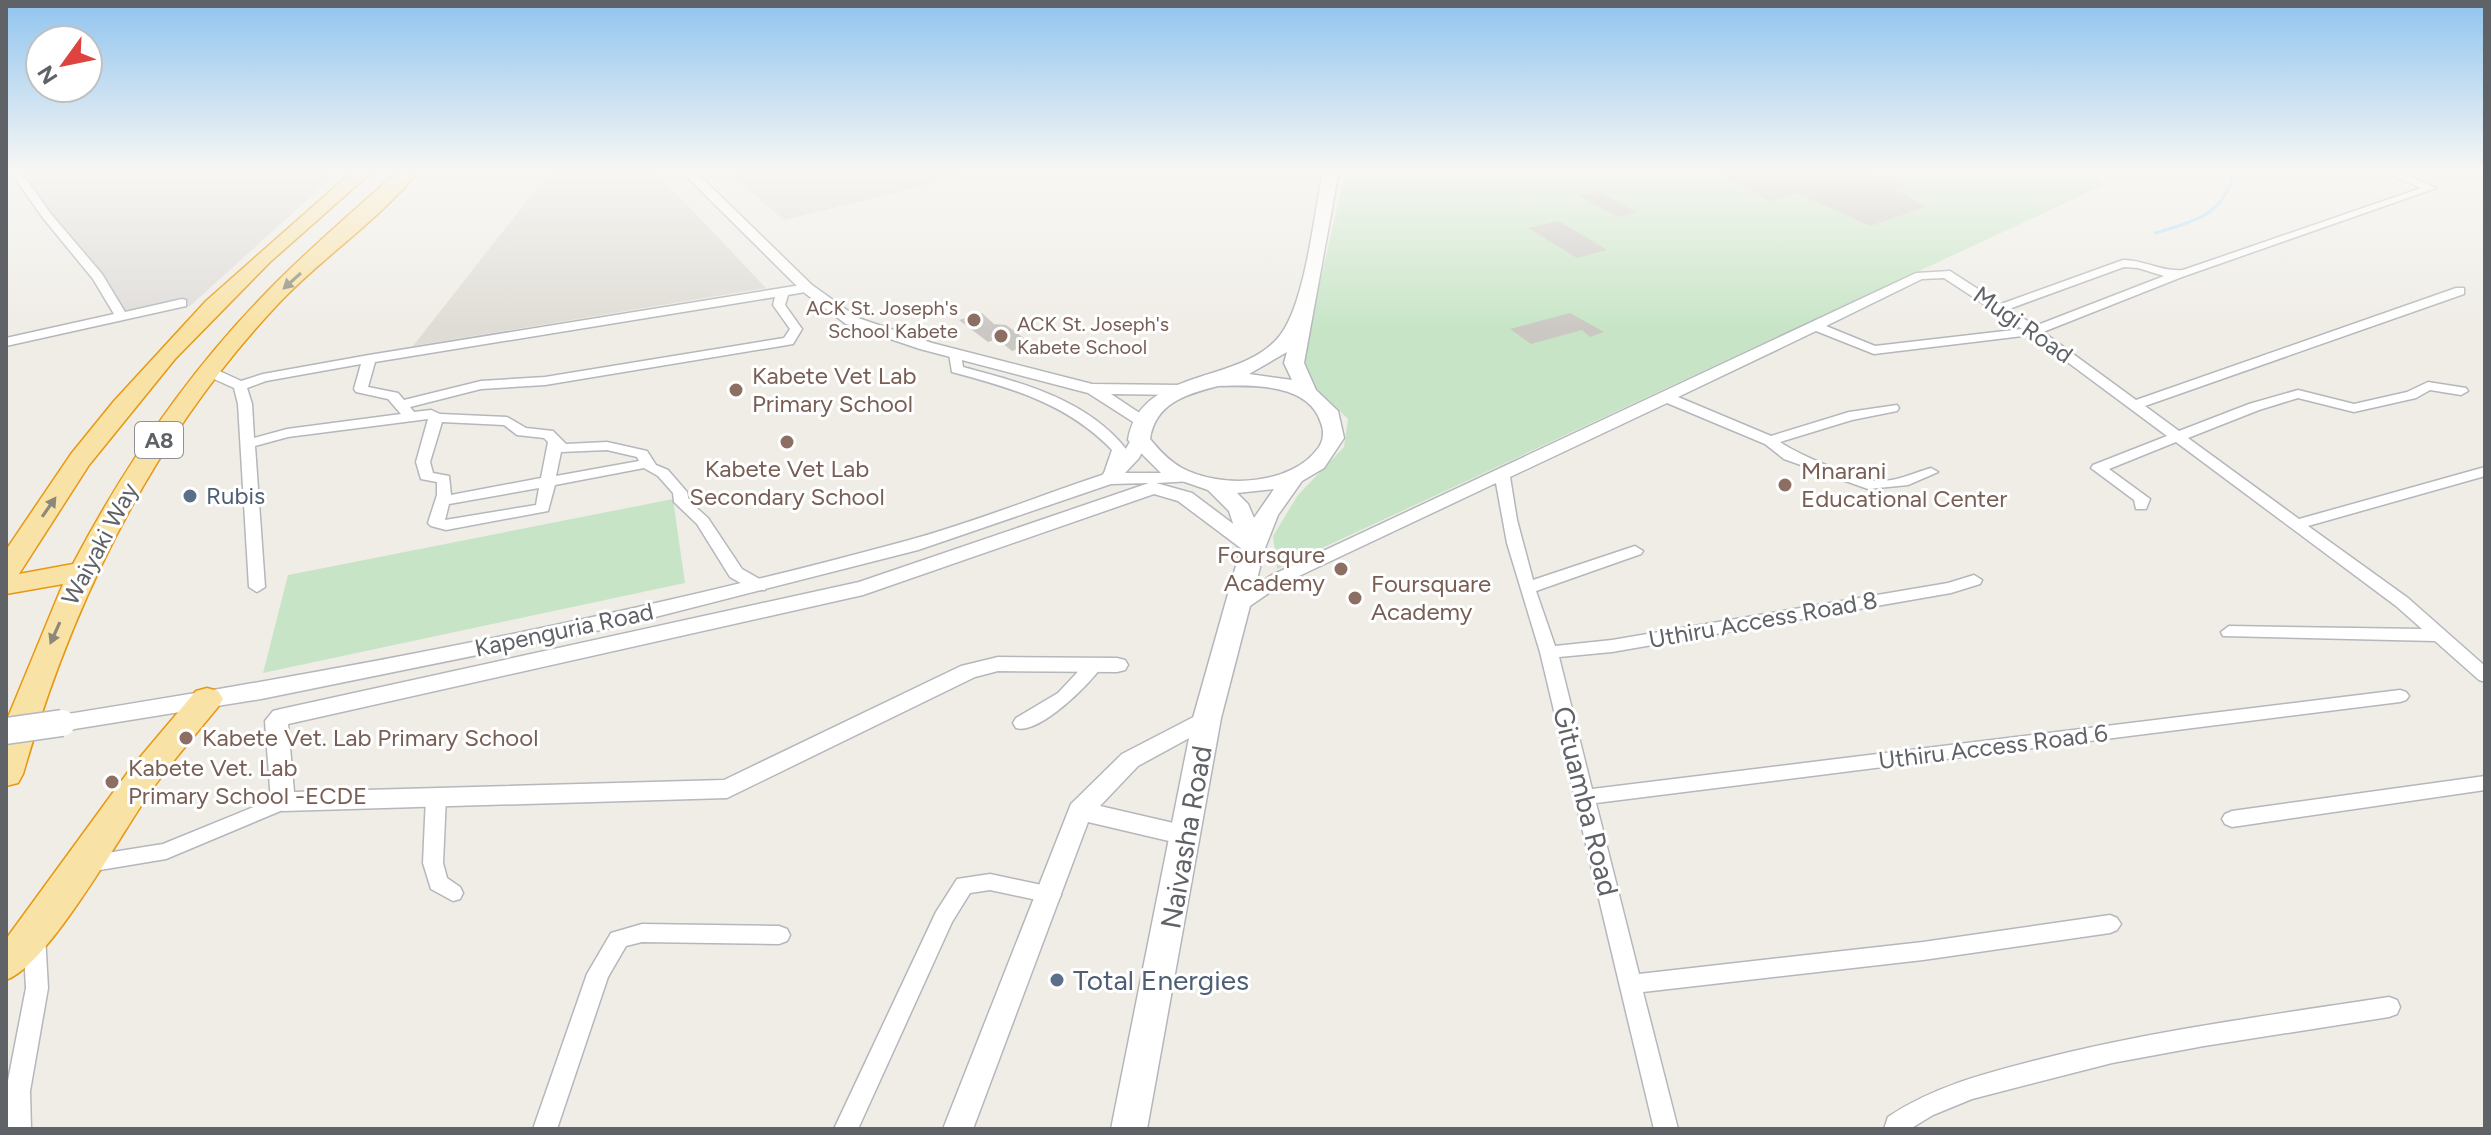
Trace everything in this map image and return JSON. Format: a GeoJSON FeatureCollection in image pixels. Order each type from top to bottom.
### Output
{"type":"FeatureCollection","features":[{"type":"Feature","properties":{"kind":"highway","name":"A8"},"geometry":{"type":"LineString","coordinates":[[6,572],[49,506],[139,387],[223,296],[302,223]]}},
{"type":"Feature","properties":{"kind":"highway","name":"Waiyaki Way"},"geometry":{"type":"LineString","coordinates":[[6,774],[28,696],[84,571],[151,452],[208,371],[266,304],[353,223]]}},
{"type":"Feature","properties":{"kind":"highway"},"geometry":{"type":"LineString","coordinates":[[6,585],[84,571]]}},
{"type":"Feature","properties":{"kind":"highway"},"geometry":{"type":"LineString","coordinates":[[6,964],[34,934],[143,777],[207,699]]}},
{"type":"Feature","properties":{"kind":"main road"},"geometry":{"type":"LineString","coordinates":[[1303,310],[1291,337],[1272,356],[1218,380],[1180,390],[1158,402],[1140,431],[1174,473],[1215,485],[1262,484],[1295,475],[1328,452],[1334,439],[1328,410],[1306,390],[1294,363],[1320,223]]}},
{"type":"Feature","properties":{"kind":"main road"},"geometry":{"type":"LineString","coordinates":[[1218,380],[1253,380],[1306,390]]}},
{"type":"Feature","properties":{"kind":"main road","name":"Naivasha Road"},"geometry":{"type":"LineString","coordinates":[[1129,1129],[1207,718],[1241,604],[1252,552],[1267,515],[1295,475]]}},
{"type":"Feature","properties":{"kind":"main road"},"geometry":{"type":"LineString","coordinates":[[1215,485],[1240,509],[1252,552]]}},
{"type":"Feature","properties":{"kind":"street"},"geometry":{"type":"LineString","coordinates":[[53,223],[75,247],[115,303],[121,317]]}},
{"type":"Feature","properties":{"kind":"street"},"geometry":{"type":"LineString","coordinates":[[740,223],[807,288],[852,321],[955,354],[1092,389],[1180,390]]}},
{"type":"Feature","properties":{"kind":"street"},"geometry":{"type":"LineString","coordinates":[[1816,327],[1874,350],[2034,331],[2178,274],[2328,223]]}},
{"type":"Feature","properties":{"kind":"street"},"geometry":{"type":"LineString","coordinates":[[2001,308],[2123,264],[2140,264],[2178,274]]}},
{"type":"Feature","properties":{"kind":"street","name":"Mugi Road"},"geometry":{"type":"LineString","coordinates":[[1241,604],[1276,580],[1665,397],[1707,381],[1930,273],[1946,274],[2034,331],[2297,524],[2441,635],[2477,658],[2485,676]]}},
{"type":"Feature","properties":{"kind":"street"},"geometry":{"type":"LineString","coordinates":[[208,371],[240,386],[263,378],[369,359],[807,288]]}},
{"type":"Feature","properties":{"kind":"street"},"geometry":{"type":"LineString","coordinates":[[2135,405],[2460,291]]}},
{"type":"Feature","properties":{"kind":"street"},"geometry":{"type":"LineString","coordinates":[[247,444],[287,433],[386,421],[406,410],[481,385],[545,381],[788,341],[796,329],[779,305],[782,293]]}},
{"type":"Feature","properties":{"kind":"street"},"geometry":{"type":"LineString","coordinates":[[6,342],[182,303]]}},
{"type":"Feature","properties":{"kind":"street"},"geometry":{"type":"LineString","coordinates":[[955,354],[957,369],[1055,399],[1104,431],[1119,449],[1109,479]]}},
{"type":"Feature","properties":{"kind":"street"},"geometry":{"type":"LineString","coordinates":[[369,359],[361,389],[393,396],[406,410],[431,414],[436,418],[507,421],[522,432],[548,434],[562,448],[619,447],[642,454],[680,492],[682,502],[703,521],[736,573],[759,586]]}},
{"type":"Feature","properties":{"kind":"street"},"geometry":{"type":"LineString","coordinates":[[240,386],[245,404],[257,587]]}},
{"type":"Feature","properties":{"kind":"street"},"geometry":{"type":"LineString","coordinates":[[2141,506],[2142,499],[2098,468],[2298,394],[2354,408],[2411,395],[2428,386],[2461,391]]}},
{"type":"Feature","properties":{"kind":"street"},"geometry":{"type":"LineString","coordinates":[[1092,389],[1140,431],[1130,458],[1109,479]]}},
{"type":"Feature","properties":{"kind":"street"},"geometry":{"type":"LineString","coordinates":[[1665,397],[1770,441],[1789,456],[1873,486],[1908,481],[1931,472]]}},
{"type":"Feature","properties":{"kind":"street"},"geometry":{"type":"LineString","coordinates":[[1770,441],[1849,416],[1892,408]]}},
{"type":"Feature","properties":{"kind":"street"},"geometry":{"type":"LineString","coordinates":[[436,418],[423,462],[426,476],[444,479],[436,523],[446,525],[543,508],[555,443]]}},
{"type":"Feature","properties":{"kind":"street"},"geometry":{"type":"LineString","coordinates":[[441,501],[650,463]]}},
{"type":"Feature","properties":{"kind":"street"},"geometry":{"type":"LineString","coordinates":[[2297,524],[2485,471]]}},
{"type":"Feature","properties":{"kind":"street","name":"Gituamba Road"},"geometry":{"type":"LineString","coordinates":[[1502,475],[1527,588],[1549,652],[1666,1129]]}},
{"type":"Feature","properties":{"kind":"street","name":"Kapenguria Road"},"geometry":{"type":"LineString","coordinates":[[6,731],[207,699],[477,649],[759,586],[911,546],[1109,479],[1186,477]]}},
{"type":"Feature","properties":{"kind":"street"},"geometry":{"type":"LineString","coordinates":[[283,802],[276,721],[281,717],[863,588],[1153,488],[1185,497],[1252,552]]}},
{"type":"Feature","properties":{"kind":"street"},"geometry":{"type":"LineString","coordinates":[[911,546],[924,567]]}},
{"type":"Feature","properties":{"kind":"street"},"geometry":{"type":"LineString","coordinates":[[1527,588],[1635,551]]}},
{"type":"Feature","properties":{"kind":"street","name":"Uthiru Access Road 8"},"geometry":{"type":"LineString","coordinates":[[1549,652],[1623,644],[1951,588],[1974,580]]}},
{"type":"Feature","properties":{"kind":"street"},"geometry":{"type":"LineString","coordinates":[[2229,632],[2441,635]]}},
{"type":"Feature","properties":{"kind":"street"},"geometry":{"type":"LineString","coordinates":[[80,865],[166,851],[283,802],[727,789],[969,671],[998,664],[1117,665]]}},
{"type":"Feature","properties":{"kind":"street"},"geometry":{"type":"LineString","coordinates":[[1022,723],[1064,697],[1094,665]]}},
{"type":"Feature","properties":{"kind":"street","name":"Uthiru Access Road 6"},"geometry":{"type":"LineString","coordinates":[[1586,797],[2400,696]]}},
{"type":"Feature","properties":{"kind":"street"},"geometry":{"type":"LineString","coordinates":[[958,1129],[1051,895],[1080,811],[1130,760],[1207,718]]}},
{"type":"Feature","properties":{"kind":"street"},"geometry":{"type":"LineString","coordinates":[[2232,819],[2485,783]]}},
{"type":"Feature","properties":{"kind":"street"},"geometry":{"type":"LineString","coordinates":[[436,797],[433,863],[438,883],[453,893]]}},
{"type":"Feature","properties":{"kind":"street"},"geometry":{"type":"LineString","coordinates":[[1080,811],[1186,835]]}},
{"type":"Feature","properties":{"kind":"street"},"geometry":{"type":"LineString","coordinates":[[846,1129],[937,931],[964,885],[990,882],[1051,895]]}},
{"type":"Feature","properties":{"kind":"street"},"geometry":{"type":"LineString","coordinates":[[1631,984],[1923,951],[2110,924]]}},
{"type":"Feature","properties":{"kind":"street"},"geometry":{"type":"LineString","coordinates":[[545,1129],[598,974],[619,939],[642,933],[779,935]]}},
{"type":"Feature","properties":{"kind":"street"},"geometry":{"type":"LineString","coordinates":[[19,1129],[18,1091],[37,988],[34,934]]}},
{"type":"Feature","properties":{"kind":"street"},"geometry":{"type":"LineString","coordinates":[[1896,1129],[1896,1125],[1918,1108],[1969,1090],[2084,1058],[2389,1007]]}},
{"type":"Feature","properties":{"kind":"shaded area"},"geometry":{"type":"Polygon","coordinates":[[[60,223],[282,223],[190,306],[125,313],[60,223]]]}},
{"type":"Feature","properties":{"kind":"shaded area"},"geometry":{"type":"Polygon","coordinates":[[[509,223],[704,223],[766,288],[413,346],[509,223]]]}},
{"type":"Feature","properties":{"kind":"green space"},"geometry":{"type":"Polygon","coordinates":[[[1334,223],[2022,223],[1277,569],[1273,536],[1298,495],[1344,447],[1348,419],[1307,381],[1302,360],[1334,223]]]}},
{"type":"Feature","properties":{"kind":"green space"},"geometry":{"type":"Polygon","coordinates":[[[673,499],[685,583],[263,673],[288,575],[673,499]]]}},
{"type":"Feature","properties":{"kind":"building"},"geometry":{"type":"Polygon","coordinates":[[[1562,223],[1607,250],[1577,258],[1528,228],[1562,223]]]}},
{"type":"Feature","properties":{"kind":"building","name":"ACK St. Joseph's Kabete School"},"geometry":{"type":"Polygon","coordinates":[[[982,313],[994,324],[1006,325],[1025,339],[1019,341],[1025,346],[1012,351],[997,339],[988,342],[959,320],[982,313]]]}},
{"type":"Feature","properties":{"kind":"building"},"geometry":{"type":"Polygon","coordinates":[[[1570,313],[1604,332],[1590,337],[1582,330],[1531,344],[1510,329],[1570,313]]]}},
{"type":"Feature","properties":{"kind":"waterway"},"geometry":{"type":"LineString","coordinates":[[2155,233],[2185,223]]}},
{"type":"Feature","properties":{"kind":"place","name":"ACK St. Joseph's School Kabete"},"geometry":{"type":"Point","coordinates":[974,320]}},
{"type":"Feature","properties":{"kind":"place","name":"ACK St. Joseph's Kabete School"},"geometry":{"type":"Point","coordinates":[1001,336]}},
{"type":"Feature","properties":{"kind":"place","name":"Kabete Vet Lab Primary School"},"geometry":{"type":"Point","coordinates":[736,390]}},
{"type":"Feature","properties":{"kind":"place","name":"Kabete Vet Lab Secondary School"},"geometry":{"type":"Point","coordinates":[787,442]}},
{"type":"Feature","properties":{"kind":"place","name":"Mnarani Educational Center"},"geometry":{"type":"Point","coordinates":[1785,485]}},
{"type":"Feature","properties":{"kind":"place","name":"Rubis"},"geometry":{"type":"Point","coordinates":[190,496]}},
{"type":"Feature","properties":{"kind":"place","name":"Foursqure Academy"},"geometry":{"type":"Point","coordinates":[1341,569]}},
{"type":"Feature","properties":{"kind":"place","name":"Foursquare Academy"},"geometry":{"type":"Point","coordinates":[1355,598]}},
{"type":"Feature","properties":{"kind":"place","name":"Kabete Vet. Lab Primary School"},"geometry":{"type":"Point","coordinates":[186,738]}},
{"type":"Feature","properties":{"kind":"place","name":"Kabete Vet. Lab Primary School -ECDE"},"geometry":{"type":"Point","coordinates":[112,782]}},
{"type":"Feature","properties":{"kind":"place","name":"Total Energies"},"geometry":{"type":"Point","coordinates":[1057,980]}}]}
